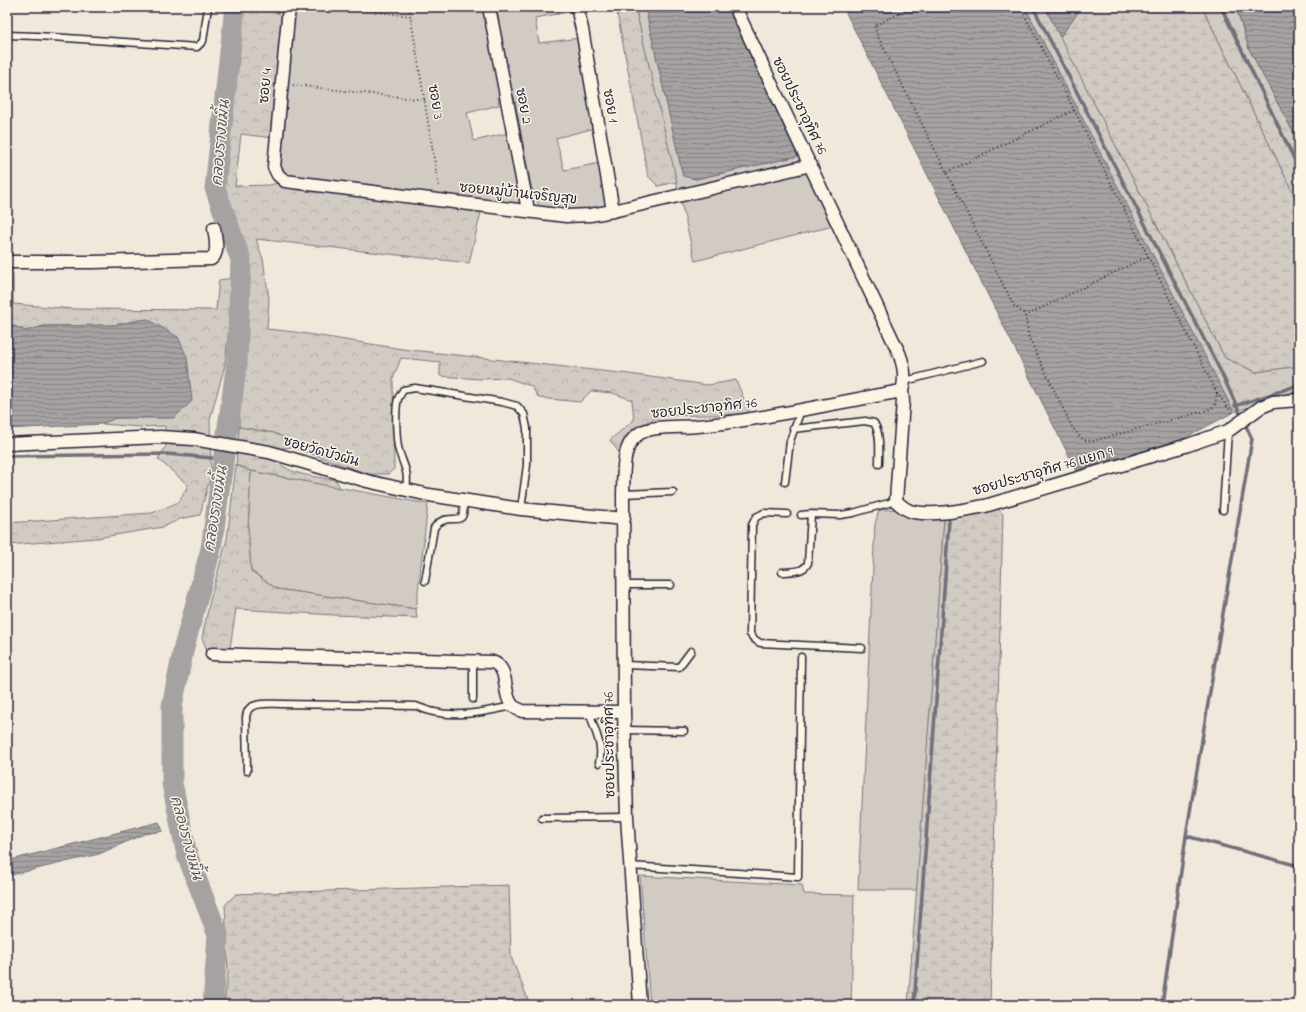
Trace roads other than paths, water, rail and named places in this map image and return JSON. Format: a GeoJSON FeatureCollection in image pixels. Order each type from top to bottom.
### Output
{"type":"FeatureCollection","features":[{"type":"Feature","properties":{"kind":"street","name":"ซอย 4"},"geometry":{"type":"LineString","coordinates":[[274,167],[289,7]]}},
{"type":"Feature","properties":{"kind":"street","name":"ซอย 2"},"geometry":{"type":"LineString","coordinates":[[489,7],[528,210]]}},
{"type":"Feature","properties":{"kind":"street","name":"ซอย 1"},"geometry":{"type":"LineString","coordinates":[[577,7],[613,211]]}},
{"type":"Feature","properties":{"kind":"street","name":"ซอยประชาอุทิศ 76"},"geometry":{"type":"LineString","coordinates":[[640,1005],[627,817],[624,730],[624,494],[625,459],[628,446],[636,435],[649,429],[691,427],[733,422],[800,410],[903,386],[904,366],[899,353],[735,7]]}},
{"type":"Feature","properties":{"kind":"street","name":"ซอยหมู่บ้านเจริญสุข"},"geometry":{"type":"LineString","coordinates":[[274,167],[278,175],[286,181],[442,201],[528,210],[566,216],[590,215],[613,211],[810,165]]}},
{"type":"Feature","properties":{"kind":"street"},"geometry":{"type":"LineString","coordinates":[[7,262],[211,259],[216,255],[214,228]]}},
{"type":"Feature","properties":{"kind":"street"},"geometry":{"type":"LineString","coordinates":[[896,501],[903,386]]}},
{"type":"Feature","properties":{"kind":"street","name":"ซอยประชาอุทิศ 76 แยก 9"},"geometry":{"type":"LineString","coordinates":[[896,501],[902,507],[913,512],[953,512],[985,506],[1188,445],[1228,431],[1267,404],[1273,402],[1299,400]]}},
{"type":"Feature","properties":{"kind":"street","name":"ซอยวัดบัวผัน"},"geometry":{"type":"LineString","coordinates":[[7,444],[160,437],[220,443],[245,447],[285,457],[367,481],[464,501],[521,509],[624,519]]}},
{"type":"Feature","properties":{"kind":"street"},"geometry":{"type":"LineString","coordinates":[[212,654],[492,662],[498,664],[502,669],[509,699],[513,706],[522,711],[624,712]]}},
{"type":"Feature","properties":{"kind":"lane"},"geometry":{"type":"LineString","coordinates":[[7,35],[197,47],[203,41],[208,7]]}},
{"type":"Feature","properties":{"kind":"lane"},"geometry":{"type":"LineString","coordinates":[[903,386],[983,361]]}},
{"type":"Feature","properties":{"kind":"lane"},"geometry":{"type":"LineString","coordinates":[[406,490],[406,471],[398,450],[396,413],[398,398],[403,390],[415,388],[502,402],[517,406],[524,414],[527,428],[527,465],[521,509]]}},
{"type":"Feature","properties":{"kind":"lane"},"geometry":{"type":"LineString","coordinates":[[785,482],[790,441],[800,410]]}},
{"type":"Feature","properties":{"kind":"lane"},"geometry":{"type":"LineString","coordinates":[[793,429],[866,421],[874,423],[877,428],[880,464]]}},
{"type":"Feature","properties":{"kind":"lane"},"geometry":{"type":"LineString","coordinates":[[1224,510],[1228,431]]}},
{"type":"Feature","properties":{"kind":"lane"},"geometry":{"type":"LineString","coordinates":[[624,494],[673,492]]}},
{"type":"Feature","properties":{"kind":"lane"},"geometry":{"type":"LineString","coordinates":[[425,581],[434,528],[442,520],[461,518],[463,514],[464,501]]}},
{"type":"Feature","properties":{"kind":"lane"},"geometry":{"type":"LineString","coordinates":[[801,515],[840,515],[853,513],[896,501]]}},
{"type":"Feature","properties":{"kind":"lane"},"geometry":{"type":"LineString","coordinates":[[787,514],[764,513],[756,516],[752,525],[750,634],[760,643],[862,648]]}},
{"type":"Feature","properties":{"kind":"lane"},"geometry":{"type":"LineString","coordinates":[[782,572],[801,570],[805,568],[808,563],[811,514]]}},
{"type":"Feature","properties":{"kind":"lane"},"geometry":{"type":"LineString","coordinates":[[624,585],[671,585]]}},
{"type":"Feature","properties":{"kind":"lane"},"geometry":{"type":"LineString","coordinates":[[624,665],[678,667],[681,666],[691,650]]}},
{"type":"Feature","properties":{"kind":"lane"},"geometry":{"type":"LineString","coordinates":[[630,866],[798,876],[801,658]]}},
{"type":"Feature","properties":{"kind":"lane"},"geometry":{"type":"LineString","coordinates":[[473,661],[473,699]]}},
{"type":"Feature","properties":{"kind":"lane"},"geometry":{"type":"LineString","coordinates":[[248,771],[246,717],[250,707],[281,704],[416,706],[434,712],[450,714],[474,713],[513,706]]}},
{"type":"Feature","properties":{"kind":"lane"},"geometry":{"type":"LineString","coordinates":[[590,712],[591,721],[600,743],[600,763]]}},
{"type":"Feature","properties":{"kind":"lane"},"geometry":{"type":"LineString","coordinates":[[624,730],[684,731]]}},
{"type":"Feature","properties":{"kind":"lane"},"geometry":{"type":"LineString","coordinates":[[542,818],[627,817]]}},
{"type":"Feature","properties":{"kind":"waterway","name":"คลองรางขมิ้น"},"geometry":{"type":"LineString","coordinates":[[213,1005],[218,935],[187,855],[172,783],[172,706],[184,647],[211,549],[237,362],[241,260],[215,188],[235,7]]}},
{"type":"Feature","properties":{"kind":"waterway"},"geometry":{"type":"LineString","coordinates":[[1033,7],[1220,370],[1252,439],[1186,836],[1162,1005]]}},
{"type":"Feature","properties":{"kind":"waterway"},"geometry":{"type":"LineString","coordinates":[[1221,7],[1299,169]]}},
{"type":"Feature","properties":{"kind":"waterway"},"geometry":{"type":"LineString","coordinates":[[1235,406],[1299,385]]}},
{"type":"Feature","properties":{"kind":"waterway"},"geometry":{"type":"LineString","coordinates":[[7,456],[167,454],[223,459]]}},
{"type":"Feature","properties":{"kind":"waterway"},"geometry":{"type":"LineString","coordinates":[[914,1005],[949,521]]}},
{"type":"Feature","properties":{"kind":"waterway"},"geometry":{"type":"LineString","coordinates":[[1186,836],[1299,866]]}}]}
